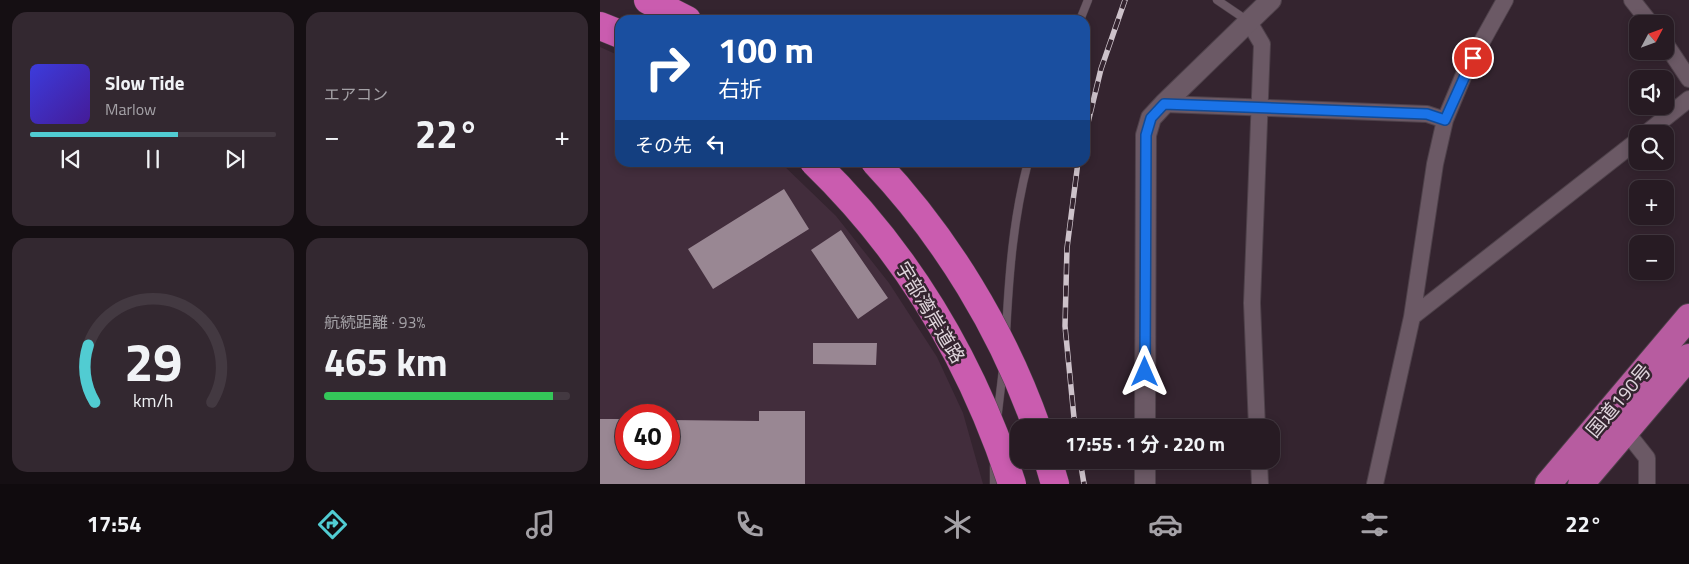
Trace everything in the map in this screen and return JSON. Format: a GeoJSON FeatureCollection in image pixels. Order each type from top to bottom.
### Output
{"type":"FeatureCollection","features":[{"type":"Feature","properties":{"kind":"highway"},"geometry":{"type":"LineString","coordinates":[[648,0],[677,15]]}},
{"type":"Feature","properties":{"kind":"highway"},"geometry":{"type":"LineString","coordinates":[[600,26],[615,32]]}},
{"type":"Feature","properties":{"kind":"highway","name":"宇部湾岸道路"},"geometry":{"type":"LineString","coordinates":[[819,167],[870,220],[923,294],[961,358],[993,429],[1012,484]]}},
{"type":"Feature","properties":{"kind":"highway"},"geometry":{"type":"LineString","coordinates":[[879,167],[916,209],[962,274],[1001,344],[1033,419]]}},
{"type":"Feature","properties":{"kind":"highway","name":"国道190号"},"geometry":{"type":"LineString","coordinates":[[1548,484],[1689,317]]}},
{"type":"Feature","properties":{"kind":"highway","name":"国道190号"},"geometry":{"type":"LineString","coordinates":[[1582,484],[1689,357]]}},
{"type":"Feature","properties":{"kind":"highway"},"geometry":{"type":"LineString","coordinates":[[1051,469],[1055,484]]}},
{"type":"Feature","properties":{"kind":"street"},"geometry":{"type":"LineString","coordinates":[[1145,419],[1146,135],[1151,118],[1271,0]]}},
{"type":"Feature","properties":{"kind":"street"},"geometry":{"type":"LineString","coordinates":[[1375,484],[1412,317],[1435,164],[1445,120],[1465,72],[1505,0]]}},
{"type":"Feature","properties":{"kind":"street"},"geometry":{"type":"LineString","coordinates":[[1632,0],[1644,15]]}},
{"type":"Feature","properties":{"kind":"street"},"geometry":{"type":"LineString","coordinates":[[1249,22],[1262,44],[1252,303],[1257,419]]}},
{"type":"Feature","properties":{"kind":"street"},"geometry":{"type":"LineString","coordinates":[[1674,56],[1689,79]]}},
{"type":"Feature","properties":{"kind":"street"},"geometry":{"type":"LineString","coordinates":[[1656,125],[1689,99]]}},
{"type":"Feature","properties":{"kind":"street"},"geometry":{"type":"LineString","coordinates":[[1164,104],[1259,106],[1427,114],[1445,120]]}},
{"type":"Feature","properties":{"kind":"street"},"geometry":{"type":"LineString","coordinates":[[1412,317],[1629,147]]}},
{"type":"Feature","properties":{"kind":"street"},"geometry":{"type":"LineString","coordinates":[[1607,412],[1627,431],[1647,458],[1648,484]]}},
{"type":"Feature","properties":{"kind":"street"},"geometry":{"type":"LineString","coordinates":[[1145,469],[1145,484]]}},
{"type":"Feature","properties":{"kind":"street"},"geometry":{"type":"LineString","coordinates":[[1259,469],[1260,484]]}},
{"type":"Feature","properties":{"kind":"lane"},"geometry":{"type":"LineString","coordinates":[[1082,15],[1088,0]]}},
{"type":"Feature","properties":{"kind":"lane"},"geometry":{"type":"LineString","coordinates":[[1217,0],[1249,22]]}},
{"type":"Feature","properties":{"kind":"lane"},"geometry":{"type":"LineString","coordinates":[[994,484],[1010,255],[1020,192],[1027,167]]}},
{"type":"Feature","properties":{"kind":"shaded area"},"geometry":{"type":"Polygon","coordinates":[[[600,47],[615,54],[615,167],[785,167],[836,216],[889,283],[937,357],[963,413],[983,484],[600,484],[600,47]]]}},
{"type":"Feature","properties":{"kind":"building"},"geometry":{"type":"Polygon","coordinates":[[[784,189],[809,229],[713,289],[688,249],[784,189]]]}},
{"type":"Feature","properties":{"kind":"building"},"geometry":{"type":"Polygon","coordinates":[[[841,230],[888,298],[858,319],[811,250],[841,230]]]}},
{"type":"Feature","properties":{"kind":"building"},"geometry":{"type":"Polygon","coordinates":[[[813,343],[877,343],[876,365],[813,364],[813,343]]]}},
{"type":"Feature","properties":{"kind":"building"},"geometry":{"type":"Polygon","coordinates":[[[759,411],[805,411],[805,484],[600,484],[600,419],[615,419],[615,469],[680,469],[680,420],[759,421],[759,411]]]}},
{"type":"Feature","properties":{"kind":"railway"},"geometry":{"type":"LineString","coordinates":[[1090,114],[1101,69],[1125,0]]}},
{"type":"Feature","properties":{"kind":"railway"},"geometry":{"type":"LineString","coordinates":[[1074,419],[1065,326],[1067,248],[1077,167]]}},
{"type":"Feature","properties":{"kind":"railway"},"geometry":{"type":"LineString","coordinates":[[1082,469],[1084,484]]}},
{"type":"Feature","properties":{"kind":"route"},"geometry":{"type":"LineString","coordinates":[[1145,372],[1146,135],[1151,118],[1164,104],[1259,106],[1427,114],[1445,120],[1465,72],[1473,58]]}}]}
